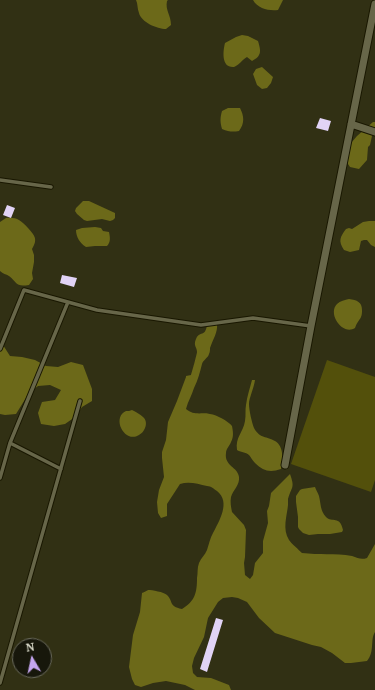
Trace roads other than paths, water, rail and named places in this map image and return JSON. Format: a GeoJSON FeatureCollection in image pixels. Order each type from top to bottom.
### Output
{"type":"FeatureCollection","features":[{"type":"Feature","properties":{"kind":"street"},"geometry":{"type":"LineString","coordinates":[[285,465],[375,4]]}},
{"type":"Feature","properties":{"kind":"street"},"geometry":{"type":"LineString","coordinates":[[351,124],[375,132]]}},
{"type":"Feature","properties":{"kind":"lane"},"geometry":{"type":"LineString","coordinates":[[0,180],[50,187]]}},
{"type":"Feature","properties":{"kind":"lane"},"geometry":{"type":"LineString","coordinates":[[0,349],[24,290],[97,310],[201,325],[253,318],[312,326]]}},
{"type":"Feature","properties":{"kind":"lane"},"geometry":{"type":"LineString","coordinates":[[0,478],[10,443],[68,302]]}},
{"type":"Feature","properties":{"kind":"lane"},"geometry":{"type":"LineString","coordinates":[[0,683],[80,401]]}},
{"type":"Feature","properties":{"kind":"lane"},"geometry":{"type":"LineString","coordinates":[[10,443],[61,469]]}}]}
